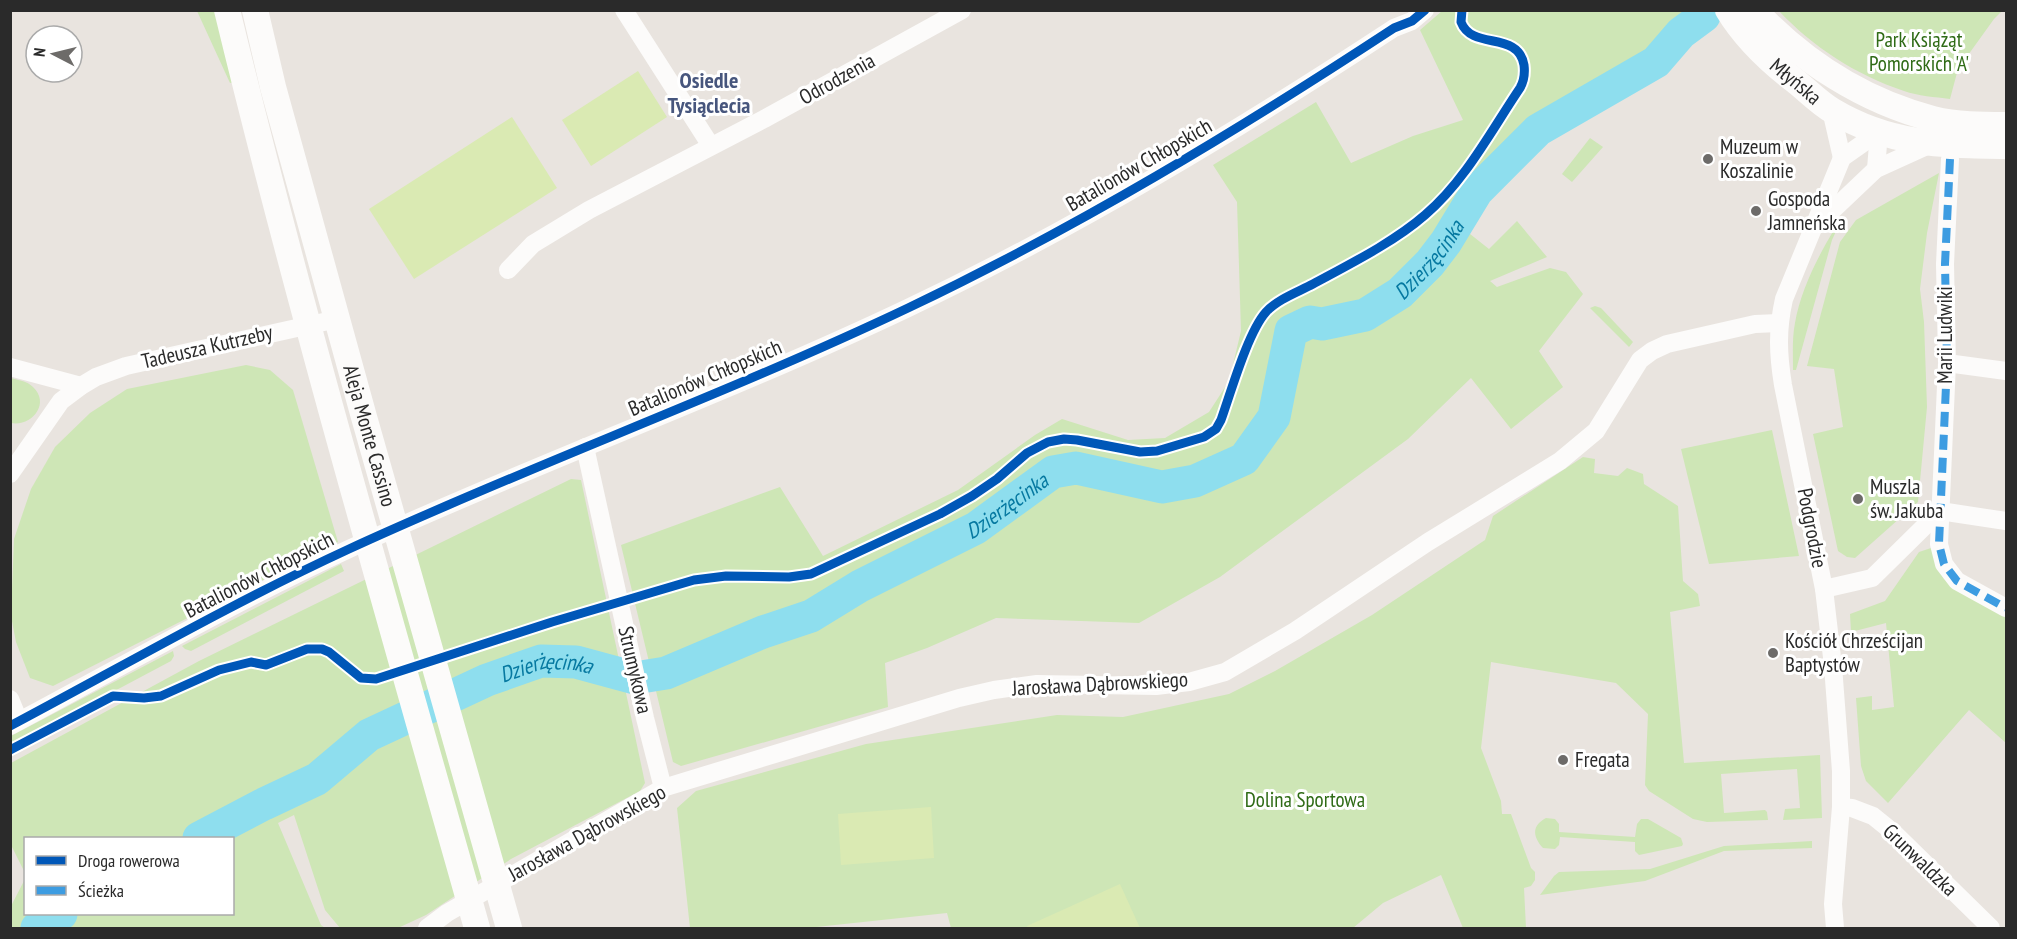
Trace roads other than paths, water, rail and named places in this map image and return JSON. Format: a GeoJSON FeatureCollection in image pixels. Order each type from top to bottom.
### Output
{"type":"FeatureCollection","features":[{"type":"Feature","properties":{"kind":"street","name":"Aleja Monte Cassino"},"geometry":{"type":"LineString","coordinates":[[227,10],[254,122],[335,426],[477,928]]}},
{"type":"Feature","properties":{"kind":"street","name":"Aleja Monte Cassino"},"geometry":{"type":"LineString","coordinates":[[255,10],[273,87],[364,417],[509,928]]}},
{"type":"Feature","properties":{"kind":"street"},"geometry":{"type":"LineString","coordinates":[[624,10],[651,48],[711,146]]}},
{"type":"Feature","properties":{"kind":"street","name":"Odrodzenia"},"geometry":{"type":"LineString","coordinates":[[508,270],[533,244],[589,210],[764,119],[962,10]]}},
{"type":"Feature","properties":{"kind":"street","name":"Batalionów Chłopskich"},"geometry":{"type":"LineString","coordinates":[[1394,28],[1409,10]]}},
{"type":"Feature","properties":{"kind":"street","name":"Batalionów Chłopskich"},"geometry":{"type":"LineString","coordinates":[[15,723],[208,620],[344,551],[793,360],[903,311],[988,269],[1184,162],[1394,28],[1412,21],[1425,10]]}},
{"type":"Feature","properties":{"kind":"street","name":"Młyńska"},"geometry":{"type":"LineString","coordinates":[[1737,12],[1817,66],[1869,96],[1934,119],[2007,125]]}},
{"type":"Feature","properties":{"kind":"street","name":"Młyńska"},"geometry":{"type":"LineString","coordinates":[[1737,12],[1748,38],[1771,62],[1832,110],[1879,132],[1940,152],[2007,146]]}},
{"type":"Feature","properties":{"kind":"street"},"geometry":{"type":"LineString","coordinates":[[1869,96],[1879,132],[1876,170]]}},
{"type":"Feature","properties":{"kind":"street"},"geometry":{"type":"LineString","coordinates":[[1832,110],[1842,159],[1879,132]]}},
{"type":"Feature","properties":{"kind":"street","name":"Młyńska"},"geometry":{"type":"LineString","coordinates":[[1879,132],[1934,119]]}},
{"type":"Feature","properties":{"kind":"street","name":"Podgrodzie"},"geometry":{"type":"LineString","coordinates":[[1812,230],[1876,170],[1940,152]]}},
{"type":"Feature","properties":{"kind":"street","name":"Marii Ludwiki"},"geometry":{"type":"LineString","coordinates":[[1940,152],[1947,363],[1939,544],[1944,564],[1957,581],[2007,608]]}},
{"type":"Feature","properties":{"kind":"street","name":"Podgrodzie"},"geometry":{"type":"LineString","coordinates":[[1835,928],[1833,904],[1841,807],[1841,771],[1833,666],[1824,589],[1783,385],[1779,356],[1779,323],[1784,299],[1842,159]]}},
{"type":"Feature","properties":{"kind":"street","name":"Tadeusza Kutrzeby"},"geometry":{"type":"LineString","coordinates":[[10,474],[16,450],[61,401],[96,377],[126,366],[337,319]]}},
{"type":"Feature","properties":{"kind":"street","name":"Jarosława Dąbrowskiego"},"geometry":{"type":"LineString","coordinates":[[427,928],[447,913],[663,788],[959,698],[994,690],[1037,684],[1156,686],[1189,682],[1225,672],[1295,632],[1428,542],[1560,461],[1596,431],[1640,360],[1652,351],[1667,344],[1755,324],[1779,323]]}},
{"type":"Feature","properties":{"kind":"street"},"geometry":{"type":"LineString","coordinates":[[1947,363],[2007,371]]}},
{"type":"Feature","properties":{"kind":"street"},"geometry":{"type":"LineString","coordinates":[[10,367],[81,386]]}},
{"type":"Feature","properties":{"kind":"street","name":"Strumykowa"},"geometry":{"type":"LineString","coordinates":[[585,447],[663,788]]}},
{"type":"Feature","properties":{"kind":"street"},"geometry":{"type":"LineString","coordinates":[[1824,589],[1872,578],[1940,511],[2007,521]]}},
{"type":"Feature","properties":{"kind":"street"},"geometry":{"type":"LineString","coordinates":[[10,699],[15,723]]}},
{"type":"Feature","properties":{"kind":"street","name":"Grunwaldzka"},"geometry":{"type":"LineString","coordinates":[[1841,807],[1852,808],[1873,816],[1991,928]]}},
{"type":"Feature","properties":{"kind":"water"},"geometry":{"type":"Polygon","coordinates":[[[1641,59],[1656,62],[1659,70],[1649,82],[1628,90],[1600,94],[1641,59]]]}},
{"type":"Feature","properties":{"kind":"waterway","name":"Dzierżęcinka"},"geometry":{"type":"LineString","coordinates":[[201,837],[317,779],[369,735],[487,680],[541,661],[576,662],[635,678],[666,673],[763,632],[811,616],[860,586],[976,528],[1053,472],[1076,468],[1162,487],[1195,481],[1244,459],[1274,417],[1291,331],[1310,322],[1322,324],[1365,315],[1400,293],[1430,263],[1446,242],[1477,191],[1538,130],[1656,62],[1681,33],[1704,16]]}},
{"type":"Feature","properties":{"kind":"waterway","name":"Dzierżęcinka"},"geometry":{"type":"LineString","coordinates":[[37,928],[59,915]]}},
{"type":"Feature","properties":{"kind":"place","name":"Muzeum w Koszalinie"},"geometry":{"type":"Point","coordinates":[1708,159]}},
{"type":"Feature","properties":{"kind":"place","name":"Gospoda Jamneńska"},"geometry":{"type":"Point","coordinates":[1756,211]}},
{"type":"Feature","properties":{"kind":"place","name":"Muszla św. Jakuba"},"geometry":{"type":"Point","coordinates":[1858,499]}},
{"type":"Feature","properties":{"kind":"place","name":"Kościół Chrześcijan Baptystów"},"geometry":{"type":"Point","coordinates":[1773,653]}},
{"type":"Feature","properties":{"kind":"place","name":"Fregata"},"geometry":{"type":"Point","coordinates":[1563,760]}},
{"type":"Feature","properties":{"kind":"district","name":"Osiedle Tysiąclecia"},"geometry":{"type":"Point","coordinates":[709,92]}},
{"type":"Feature","properties":{"kind":"park label","name":"Park Książąt Pomorskich 'A'"},"geometry":{"type":"Point","coordinates":[1919,52]}},
{"type":"Feature","properties":{"kind":"park label","name":"Dolina Sportowa"},"geometry":{"type":"Point","coordinates":[1305,800]}}]}
